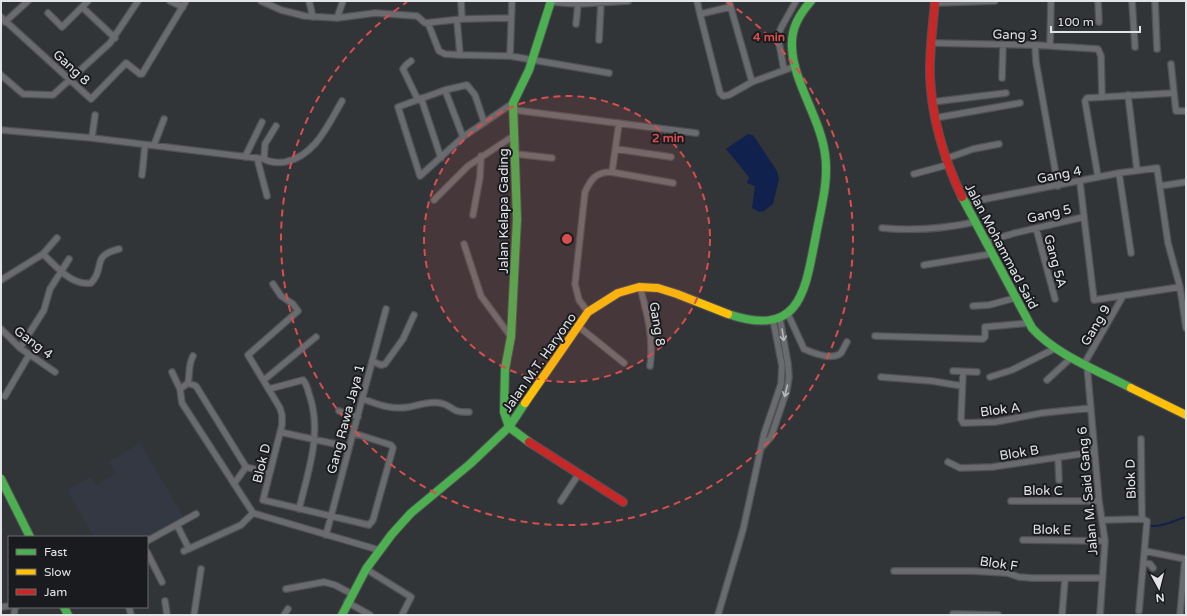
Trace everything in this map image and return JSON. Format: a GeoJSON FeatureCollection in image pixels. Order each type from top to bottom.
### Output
{"type":"FeatureCollection","features":[{"type":"Feature","properties":{"kind":"street"},"geometry":{"type":"LineString","coordinates":[[6,22],[28,1]]}},
{"type":"Feature","properties":{"kind":"street"},"geometry":{"type":"LineString","coordinates":[[48,13],[62,28],[88,1]]}},
{"type":"Feature","properties":{"kind":"street"},"geometry":{"type":"LineString","coordinates":[[1,75],[23,94],[53,95],[115,38],[138,1]]}},
{"type":"Feature","properties":{"kind":"street"},"geometry":{"type":"LineString","coordinates":[[170,1],[183,7],[186,1]]}},
{"type":"Feature","properties":{"kind":"street"},"geometry":{"type":"LineString","coordinates":[[261,1],[281,10],[313,17],[337,18],[375,13],[416,16],[423,22],[428,23],[460,19],[511,18]]}},
{"type":"Feature","properties":{"kind":"street"},"geometry":{"type":"LineString","coordinates":[[309,1],[313,17]]}},
{"type":"Feature","properties":{"kind":"street"},"geometry":{"type":"LineString","coordinates":[[337,18],[343,1]]}},
{"type":"Feature","properties":{"kind":"street"},"geometry":{"type":"LineString","coordinates":[[460,55],[461,1]]}},
{"type":"Feature","properties":{"kind":"street"},"geometry":{"type":"LineString","coordinates":[[510,56],[512,1]]}},
{"type":"Feature","properties":{"kind":"street"},"geometry":{"type":"LineString","coordinates":[[551,1],[578,4],[628,1]]}},
{"type":"Feature","properties":{"kind":"street","name":"Jalan Kelapa Gading"},"geometry":{"type":"LineString","coordinates":[[509,427],[504,412],[505,380],[512,337],[517,219],[516,154],[513,106],[521,89],[551,1]]}},
{"type":"Feature","properties":{"kind":"street"},"geometry":{"type":"LineString","coordinates":[[697,1],[720,93],[723,96],[729,95],[752,82],[796,66]]}},
{"type":"Feature","properties":{"kind":"street"},"geometry":{"type":"LineString","coordinates":[[784,70],[778,37],[781,28],[796,1]]}},
{"type":"Feature","properties":{"kind":"street"},"geometry":{"type":"LineString","coordinates":[[780,317],[793,309],[800,298],[811,268],[826,170],[818,125],[796,66],[792,38],[800,16],[811,1]]}},
{"type":"Feature","properties":{"kind":"street"},"geometry":{"type":"LineString","coordinates":[[935,2],[995,1]]}},
{"type":"Feature","properties":{"kind":"street"},"geometry":{"type":"LineString","coordinates":[[1050,46],[1051,1]]}},
{"type":"Feature","properties":{"kind":"street"},"geometry":{"type":"LineString","coordinates":[[1098,1],[1099,22]]}},
{"type":"Feature","properties":{"kind":"street"},"geometry":{"type":"LineString","coordinates":[[1132,1],[1135,47]]}},
{"type":"Feature","properties":{"kind":"street"},"geometry":{"type":"LineString","coordinates":[[1155,1],[1158,49]]}},
{"type":"Feature","properties":{"kind":"street","name":"Jalan Mohammad Said"},"geometry":{"type":"LineString","coordinates":[[935,2],[930,77],[935,118],[946,162],[991,254],[1029,323],[1043,340],[1056,348],[1186,415]]}},
{"type":"Feature","properties":{"kind":"street"},"geometry":{"type":"LineString","coordinates":[[599,40],[601,3]]}},
{"type":"Feature","properties":{"kind":"street"},"geometry":{"type":"LineString","coordinates":[[576,24],[578,4]]}},
{"type":"Feature","properties":{"kind":"street"},"geometry":{"type":"LineString","coordinates":[[700,14],[730,4],[752,82]]}},
{"type":"Feature","properties":{"kind":"street"},"geometry":{"type":"LineString","coordinates":[[82,7],[115,38]]}},
{"type":"Feature","properties":{"kind":"street","name":"Gang 8"},"geometry":{"type":"LineString","coordinates":[[1,17],[91,99],[126,64],[142,74],[183,7]]}},
{"type":"Feature","properties":{"kind":"street"},"geometry":{"type":"LineString","coordinates":[[428,23],[440,51],[445,54],[510,56],[609,73]]}},
{"type":"Feature","properties":{"kind":"street","name":"Gang 3"},"geometry":{"type":"LineString","coordinates":[[932,43],[1035,45],[1098,49],[1101,56],[1102,96]]}},
{"type":"Feature","properties":{"kind":"street"},"geometry":{"type":"LineString","coordinates":[[1002,78],[1003,45]]}},
{"type":"Feature","properties":{"kind":"street"},"geometry":{"type":"LineString","coordinates":[[1035,45],[1036,62],[1058,186]]}},
{"type":"Feature","properties":{"kind":"street"},"geometry":{"type":"LineString","coordinates":[[411,61],[403,70],[419,99],[441,158]]}},
{"type":"Feature","properties":{"kind":"street"},"geometry":{"type":"LineString","coordinates":[[1171,64],[1176,111],[1186,111]]}},
{"type":"Feature","properties":{"kind":"street"},"geometry":{"type":"LineString","coordinates":[[484,122],[475,95],[469,86],[464,85],[419,99],[398,108],[420,176],[463,138],[484,122],[513,106],[619,123],[696,133]]}},
{"type":"Feature","properties":{"kind":"street"},"geometry":{"type":"LineString","coordinates":[[445,90],[463,138]]}},
{"type":"Feature","properties":{"kind":"street"},"geometry":{"type":"LineString","coordinates":[[1098,177],[1085,101],[1087,98],[1174,93]]}},
{"type":"Feature","properties":{"kind":"street"},"geometry":{"type":"LineString","coordinates":[[932,102],[1006,94]]}},
{"type":"Feature","properties":{"kind":"street"},"geometry":{"type":"LineString","coordinates":[[1128,95],[1137,170]]}},
{"type":"Feature","properties":{"kind":"street"},"geometry":{"type":"LineString","coordinates":[[1,130],[154,145],[264,159],[272,163],[292,160],[312,149],[342,101]]}},
{"type":"Feature","properties":{"kind":"street"},"geometry":{"type":"LineString","coordinates":[[935,118],[1020,103]]}},
{"type":"Feature","properties":{"kind":"street"},"geometry":{"type":"LineString","coordinates":[[92,138],[95,115]]}},
{"type":"Feature","properties":{"kind":"street"},"geometry":{"type":"LineString","coordinates":[[154,145],[164,119]]}},
{"type":"Feature","properties":{"kind":"street"},"geometry":{"type":"LineString","coordinates":[[245,157],[262,122]]}},
{"type":"Feature","properties":{"kind":"street"},"geometry":{"type":"LineString","coordinates":[[612,172],[619,123]]}},
{"type":"Feature","properties":{"kind":"street"},"geometry":{"type":"LineString","coordinates":[[264,159],[265,144],[276,126]]}},
{"type":"Feature","properties":{"kind":"street"},"geometry":{"type":"LineString","coordinates":[[434,200],[468,166],[515,135]]}},
{"type":"Feature","properties":{"kind":"street"},"geometry":{"type":"LineString","coordinates":[[914,174],[946,162],[974,149],[999,144]]}},
{"type":"Feature","properties":{"kind":"street"},"geometry":{"type":"LineString","coordinates":[[142,175],[145,145]]}},
{"type":"Feature","properties":{"kind":"street"},"geometry":{"type":"LineString","coordinates":[[616,149],[671,158]]}},
{"type":"Feature","properties":{"kind":"street"},"geometry":{"type":"LineString","coordinates":[[516,154],[552,158]]}},
{"type":"Feature","properties":{"kind":"street"},"geometry":{"type":"LineString","coordinates":[[473,216],[480,176],[481,156]]}},
{"type":"Feature","properties":{"kind":"street"},"geometry":{"type":"LineString","coordinates":[[256,158],[267,196]]}},
{"type":"Feature","properties":{"kind":"street","name":"Gang 4"},"geometry":{"type":"LineString","coordinates":[[965,203],[1080,182],[1119,173],[1157,168],[1160,186]]}},
{"type":"Feature","properties":{"kind":"street"},"geometry":{"type":"LineString","coordinates":[[588,312],[579,300],[575,284],[586,192],[594,176],[603,172],[612,172],[673,183]]}},
{"type":"Feature","properties":{"kind":"street"},"geometry":{"type":"LineString","coordinates":[[1119,173],[1131,253]]}},
{"type":"Feature","properties":{"kind":"street"},"geometry":{"type":"LineString","coordinates":[[1080,182],[1084,216]]}},
{"type":"Feature","properties":{"kind":"street"},"geometry":{"type":"LineString","coordinates":[[1186,182],[1160,186],[1168,243],[1184,301],[1186,328]]}},
{"type":"Feature","properties":{"kind":"street","name":"Gang 5"},"geometry":{"type":"LineString","coordinates":[[985,242],[1084,216],[1093,299],[1124,296]]}},
{"type":"Feature","properties":{"kind":"street"},"geometry":{"type":"LineString","coordinates":[[882,228],[927,230],[975,222]]}},
{"type":"Feature","properties":{"kind":"street","name":"Gang 5A"},"geometry":{"type":"LineString","coordinates":[[1036,228],[1055,299]]}},
{"type":"Feature","properties":{"kind":"street"},"geometry":{"type":"LineString","coordinates":[[1,280],[43,254],[56,238]]}},
{"type":"Feature","properties":{"kind":"street"},"geometry":{"type":"LineString","coordinates":[[464,244],[481,296],[512,337]]}},
{"type":"Feature","properties":{"kind":"street"},"geometry":{"type":"LineString","coordinates":[[43,254],[72,280],[81,283],[91,283],[94,279],[101,258],[109,252],[119,250]]}},
{"type":"Feature","properties":{"kind":"street"},"geometry":{"type":"LineString","coordinates":[[924,265],[991,254]]}},
{"type":"Feature","properties":{"kind":"street"},"geometry":{"type":"LineString","coordinates":[[20,348],[44,310],[50,289],[69,259]]}},
{"type":"Feature","properties":{"kind":"street","name":"Blok D"},"geometry":{"type":"LineString","coordinates":[[273,284],[281,296],[293,304],[298,311],[248,356],[264,380],[282,415],[280,432],[263,500],[299,509]]}},
{"type":"Feature","properties":{"kind":"street","name":"Gang 8"},"geometry":{"type":"LineString","coordinates":[[640,287],[651,335],[652,345],[650,366]]}},
{"type":"Feature","properties":{"kind":"street","name":"Jalan M.T. Haryono"},"geometry":{"type":"LineString","coordinates":[[342,615],[366,569],[379,550],[411,513],[476,458],[509,427],[588,312],[618,292],[640,287],[653,288],[672,293],[735,317],[752,321],[780,317]]}},
{"type":"Feature","properties":{"kind":"street"},"geometry":{"type":"LineString","coordinates":[[1124,296],[1180,287]]}},
{"type":"Feature","properties":{"kind":"street","name":"Gang 9"},"geometry":{"type":"LineString","coordinates":[[1086,364],[1124,296]]}},
{"type":"Feature","properties":{"kind":"street"},"geometry":{"type":"LineString","coordinates":[[973,306],[989,305],[1015,298]]}},
{"type":"Feature","properties":{"kind":"street","name":"Gang Rawa Jaya 1"},"geometry":{"type":"LineString","coordinates":[[326,535],[386,309]]}},
{"type":"Feature","properties":{"kind":"street"},"geometry":{"type":"LineString","coordinates":[[372,361],[381,365],[385,364],[403,339],[414,315]]}},
{"type":"Feature","properties":{"kind":"street"},"geometry":{"type":"LineString","coordinates":[[780,317],[804,349],[816,354],[835,356],[841,353],[847,342]]}},
{"type":"Feature","properties":{"kind":"street"},"geometry":{"type":"LineString","coordinates":[[718,615],[743,530],[763,447],[771,437],[787,390],[789,377],[788,364],[780,317]]}},
{"type":"Feature","properties":{"kind":"street"},"geometry":{"type":"LineString","coordinates":[[874,336],[983,339],[985,337],[985,327],[1029,323]]}},
{"type":"Feature","properties":{"kind":"street"},"geometry":{"type":"LineString","coordinates":[[578,326],[624,363]]}},
{"type":"Feature","properties":{"kind":"street","name":"Gang 4"},"geometry":{"type":"LineString","coordinates":[[1,329],[20,348],[55,372]]}},
{"type":"Feature","properties":{"kind":"street"},"geometry":{"type":"LineString","coordinates":[[264,380],[316,337]]}},
{"type":"Feature","properties":{"kind":"street"},"geometry":{"type":"LineString","coordinates":[[990,377],[1008,372],[1056,348]]}},
{"type":"Feature","properties":{"kind":"street"},"geometry":{"type":"LineString","coordinates":[[5,396],[29,355]]}},
{"type":"Feature","properties":{"kind":"street"},"geometry":{"type":"LineString","coordinates":[[180,389],[188,383],[190,375],[189,364],[193,356]]}},
{"type":"Feature","properties":{"kind":"street"},"geometry":{"type":"LineString","coordinates":[[1047,380],[1072,357]]}},
{"type":"Feature","properties":{"kind":"street","name":"Jalan M. Said Gang 6"},"geometry":{"type":"LineString","coordinates":[[1086,364],[1099,501],[1105,541],[1100,615]]}},
{"type":"Feature","properties":{"kind":"street"},"geometry":{"type":"LineString","coordinates":[[954,371],[977,372]]}},
{"type":"Feature","properties":{"kind":"street"},"geometry":{"type":"LineString","coordinates":[[172,372],[180,389],[182,403],[253,513],[379,550]]}},
{"type":"Feature","properties":{"kind":"street","name":"Blok A"},"geometry":{"type":"LineString","coordinates":[[963,372],[961,419],[965,423],[995,422],[1042,413],[1091,408]]}},
{"type":"Feature","properties":{"kind":"street"},"geometry":{"type":"LineString","coordinates":[[881,377],[932,381],[962,386]]}},
{"type":"Feature","properties":{"kind":"street"},"geometry":{"type":"LineString","coordinates":[[269,389],[299,380],[304,381],[315,414],[315,440],[299,509],[332,516],[366,526],[372,524],[383,481],[388,471],[394,450],[391,445],[353,433]]}},
{"type":"Feature","properties":{"kind":"street"},"geometry":{"type":"LineString","coordinates":[[188,383],[196,386],[246,467],[269,473]]}},
{"type":"Feature","properties":{"kind":"street"},"geometry":{"type":"LineString","coordinates":[[363,398],[387,408],[407,407],[433,402],[442,403],[455,412],[469,412]]}},
{"type":"Feature","properties":{"kind":"street"},"geometry":{"type":"LineString","coordinates":[[339,411],[358,417]]}},
{"type":"Feature","properties":{"kind":"street"},"geometry":{"type":"LineString","coordinates":[[509,427],[578,475],[623,502]]}},
{"type":"Feature","properties":{"kind":"street"},"geometry":{"type":"LineString","coordinates":[[280,432],[349,447]]}},
{"type":"Feature","properties":{"kind":"street","name":"Blok D"},"geometry":{"type":"LineString","coordinates":[[1139,611],[1148,529],[1145,520],[1141,439]]}},
{"type":"Feature","properties":{"kind":"street","name":"Blok B"},"geometry":{"type":"LineString","coordinates":[[948,462],[960,468],[992,467],[1094,452]]}},
{"type":"Feature","properties":{"kind":"street"},"geometry":{"type":"LineString","coordinates":[[1058,457],[1059,480]]}},
{"type":"Feature","properties":{"kind":"street"},"geometry":{"type":"LineString","coordinates":[[234,484],[246,467]]}},
{"type":"Feature","properties":{"kind":"street"},"geometry":{"type":"LineString","coordinates":[[561,501],[578,475]]}},
{"type":"Feature","properties":{"kind":"street"},"geometry":{"type":"LineString","coordinates":[[1,480],[29,536]]}},
{"type":"Feature","properties":{"kind":"street","name":"Blok C"},"geometry":{"type":"LineString","coordinates":[[1011,501],[1099,501]]}},
{"type":"Feature","properties":{"kind":"street"},"geometry":{"type":"LineString","coordinates":[[176,525],[186,550],[235,528],[253,513]]}},
{"type":"Feature","properties":{"kind":"street"},"geometry":{"type":"LineString","coordinates":[[148,541],[196,514]]}},
{"type":"Feature","properties":{"kind":"street"},"geometry":{"type":"LineString","coordinates":[[1103,520],[1145,520]]}},
{"type":"Feature","properties":{"kind":"street","name":"Blok E"},"geometry":{"type":"LineString","coordinates":[[1023,540],[1105,541]]}},
{"type":"Feature","properties":{"kind":"street"},"geometry":{"type":"LineString","coordinates":[[1145,551],[1185,556],[1180,615]]}},
{"type":"Feature","properties":{"kind":"street"},"geometry":{"type":"LineString","coordinates":[[148,554],[162,582]]}},
{"type":"Feature","properties":{"kind":"street"},"geometry":{"type":"LineString","coordinates":[[1144,563],[1150,564],[1153,568]]}},
{"type":"Feature","properties":{"kind":"street"},"geometry":{"type":"LineString","coordinates":[[366,569],[411,597],[402,615]]}},
{"type":"Feature","properties":{"kind":"street"},"geometry":{"type":"LineString","coordinates":[[194,615],[201,570]]}},
{"type":"Feature","properties":{"kind":"street","name":"Blok F"},"geometry":{"type":"LineString","coordinates":[[894,571],[973,571],[1011,573],[1024,578],[1102,578]]}},
{"type":"Feature","properties":{"kind":"street"},"geometry":{"type":"LineString","coordinates":[[1062,615],[1066,579]]}},
{"type":"Feature","properties":{"kind":"street"},"geometry":{"type":"LineString","coordinates":[[286,589],[324,582],[335,585],[352,594]]}},
{"type":"Feature","properties":{"kind":"street"},"geometry":{"type":"LineString","coordinates":[[165,601],[167,615]]}},
{"type":"Feature","properties":{"kind":"street"},"geometry":{"type":"LineString","coordinates":[[348,602],[370,615]]}},
{"type":"Feature","properties":{"kind":"street"},"geometry":{"type":"LineString","coordinates":[[953,614],[998,615]]}},
{"type":"Feature","properties":{"kind":"shaded area"},"geometry":{"type":"Polygon","coordinates":[[[140,443],[184,518],[148,536],[93,536],[67,490],[91,477],[96,485],[116,474],[109,462],[140,443]]]}},
{"type":"Feature","properties":{"kind":"water"},"geometry":{"type":"Polygon","coordinates":[[[748,134],[753,135],[777,171],[779,179],[773,204],[764,211],[759,212],[752,208],[755,186],[747,183],[749,177],[726,149],[748,134]]]}},
{"type":"Feature","properties":{"kind":"waterway"},"geometry":{"type":"LineString","coordinates":[[1143,524],[1154,526],[1186,517]]}},
{"type":"Feature","properties":{"kind":"traffic: fast"},"geometry":{"type":"LineString","coordinates":[[529,442],[509,427],[504,412],[505,369],[511,337],[517,219],[513,103],[529,70],[551,1]]}},
{"type":"Feature","properties":{"kind":"traffic: fast"},"geometry":{"type":"LineString","coordinates":[[728,314],[752,320],[771,320],[785,315],[795,305],[803,291],[808,274],[824,194],[826,164],[818,127],[797,73],[792,40],[794,28],[803,11],[811,1]]}},
{"type":"Feature","properties":{"kind":"traffic: fast"},"geometry":{"type":"LineString","coordinates":[[962,197],[1032,328],[1042,338],[1065,354],[1131,388]]}},
{"type":"Feature","properties":{"kind":"traffic: fast"},"geometry":{"type":"LineString","coordinates":[[342,615],[366,569],[392,534],[411,513],[470,464],[509,427],[525,403]]}},
{"type":"Feature","properties":{"kind":"traffic: fast"},"geometry":{"type":"LineString","coordinates":[[1,479],[30,536]]}},
{"type":"Feature","properties":{"kind":"traffic: fast"},"geometry":{"type":"LineString","coordinates":[[64,608],[68,615]]}},
{"type":"Feature","properties":{"kind":"traffic: slow"},"geometry":{"type":"LineString","coordinates":[[525,403],[588,312],[618,293],[639,287],[658,288],[728,314]]}},
{"type":"Feature","properties":{"kind":"traffic: slow"},"geometry":{"type":"LineString","coordinates":[[1131,388],[1186,415]]}},
{"type":"Feature","properties":{"kind":"traffic: jam"},"geometry":{"type":"LineString","coordinates":[[935,1],[930,68],[933,109],[944,154],[962,197]]}},
{"type":"Feature","properties":{"kind":"traffic: jam"},"geometry":{"type":"LineString","coordinates":[[529,442],[623,502]]}}]}
